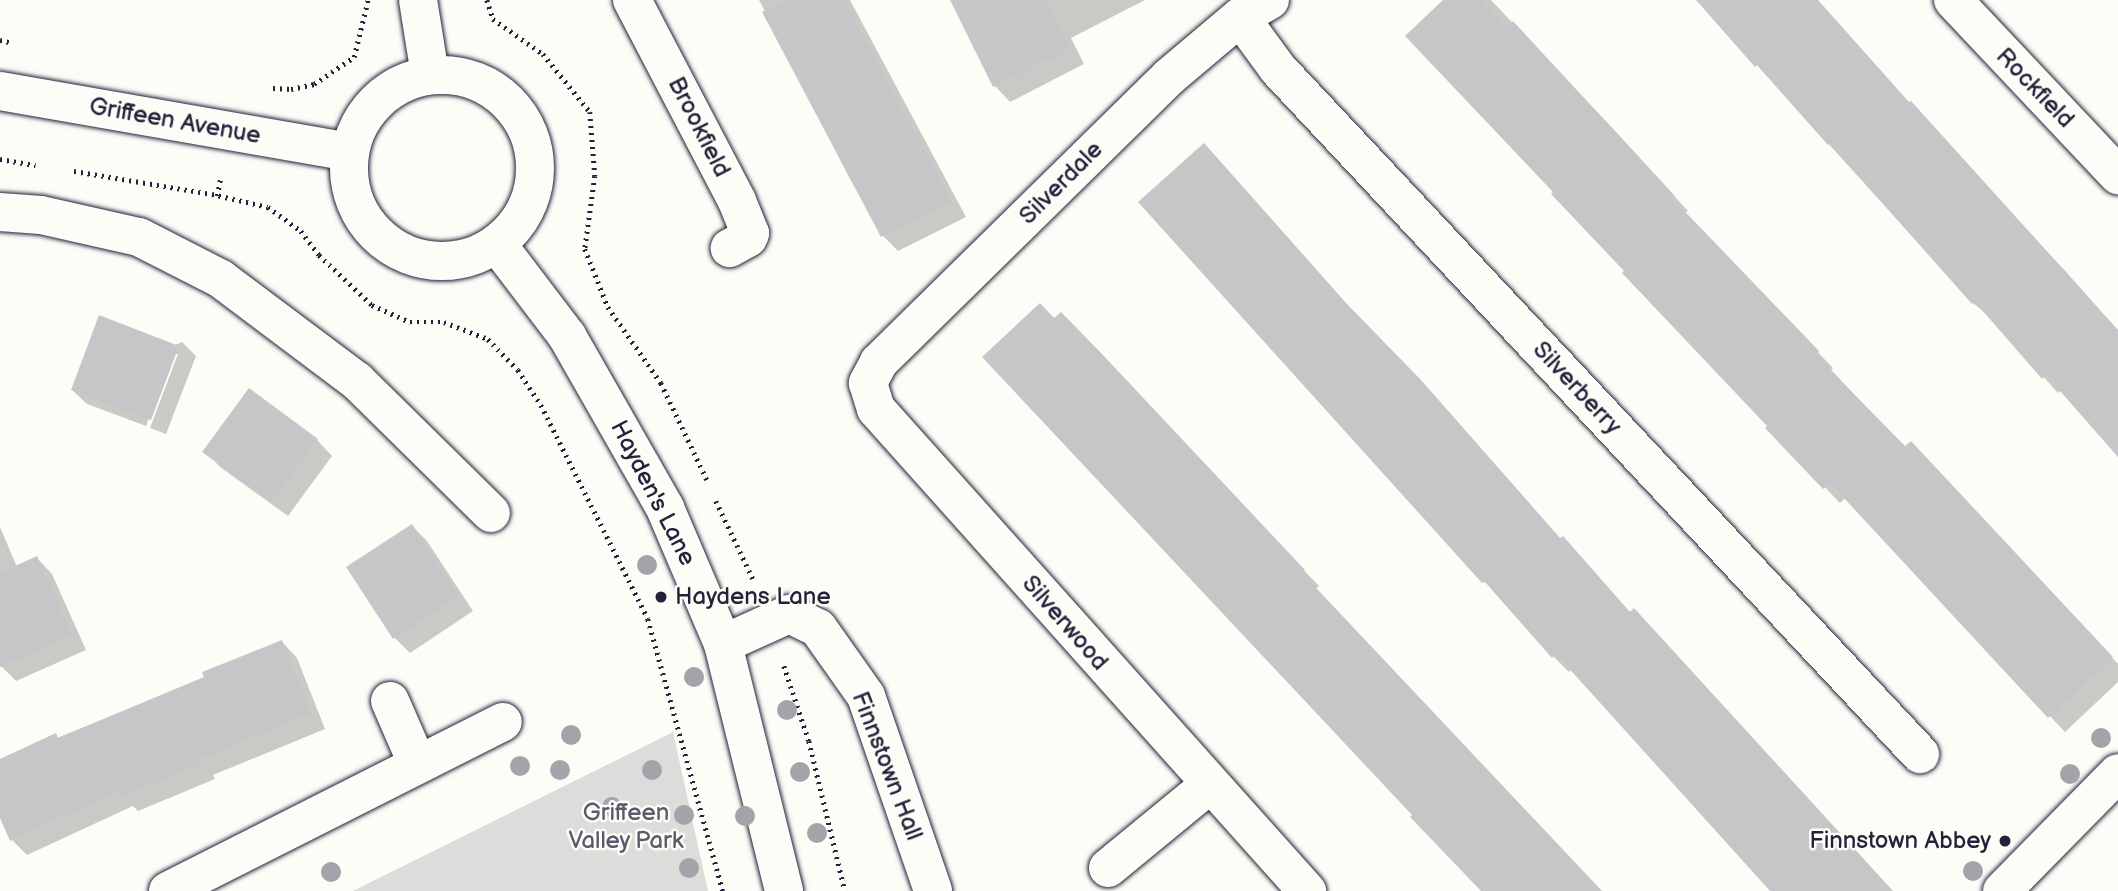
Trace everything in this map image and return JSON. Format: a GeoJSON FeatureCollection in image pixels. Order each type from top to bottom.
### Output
{"type":"FeatureCollection","features":[{"type":"Feature","properties":{"kind":"street"},"geometry":{"type":"LineString","coordinates":[[418,0],[430,75]]}},
{"type":"Feature","properties":{"kind":"street","name":"Brookfield"},"geometry":{"type":"LineString","coordinates":[[632,0],[737,201],[750,233],[748,238],[730,247]]}},
{"type":"Feature","properties":{"kind":"street","name":"Rockfield"},"geometry":{"type":"LineString","coordinates":[[1953,0],[2118,175]]}},
{"type":"Feature","properties":{"kind":"street","name":"Silverdale"},"geometry":{"type":"LineString","coordinates":[[869,383],[879,362],[1168,77],[1255,8]]}},
{"type":"Feature","properties":{"kind":"street","name":"Silverberry"},"geometry":{"type":"LineString","coordinates":[[1255,8],[1278,69],[1920,754]]}},
{"type":"Feature","properties":{"kind":"street"},"geometry":{"type":"LineString","coordinates":[[430,75],[465,77],[491,88],[512,106],[527,129],[535,155],[534,183],[526,210],[497,244],[460,260],[432,261],[409,256],[388,244],[373,231],[359,212],[350,185],[350,152],[366,113],[387,93],[401,84],[430,75]]}},
{"type":"Feature","properties":{"kind":"street","name":"Griffeen Avenue"},"geometry":{"type":"LineString","coordinates":[[0,91],[350,152]]}},
{"type":"Feature","properties":{"kind":"street"},"geometry":{"type":"LineString","coordinates":[[0,212],[41,215],[139,237],[221,279],[357,381],[491,513]]}},
{"type":"Feature","properties":{"kind":"street","name":"Hayden's Lane"},"geometry":{"type":"LineString","coordinates":[[497,244],[545,302],[582,359],[665,508],[723,644],[784,891]]}},
{"type":"Feature","properties":{"kind":"street","name":"Silverwood"},"geometry":{"type":"LineString","coordinates":[[869,383],[876,409],[1209,785],[1307,891]]}},
{"type":"Feature","properties":{"kind":"street","name":"Finnstown Hall"},"geometry":{"type":"LineString","coordinates":[[723,644],[789,614],[818,628],[866,696],[933,891]]}},
{"type":"Feature","properties":{"kind":"street"},"geometry":{"type":"LineString","coordinates":[[390,701],[416,763]]}},
{"type":"Feature","properties":{"kind":"street"},"geometry":{"type":"LineString","coordinates":[[169,891],[416,763],[503,722]]}},
{"type":"Feature","properties":{"kind":"street"},"geometry":{"type":"LineString","coordinates":[[2001,891],[2118,773]]}},
{"type":"Feature","properties":{"kind":"street"},"geometry":{"type":"LineString","coordinates":[[1108,869],[1209,785]]}},
{"type":"Feature","properties":{"kind":"path"},"geometry":{"type":"LineString","coordinates":[[263,88],[291,89],[314,84],[354,57],[368,0]]}},
{"type":"Feature","properties":{"kind":"path"},"geometry":{"type":"LineString","coordinates":[[487,0],[493,19],[543,54],[590,112],[595,176],[585,249],[608,307],[661,383],[708,482]]}},
{"type":"Feature","properties":{"kind":"path"},"geometry":{"type":"LineString","coordinates":[[0,40],[27,45]]}},
{"type":"Feature","properties":{"kind":"path"},"geometry":{"type":"LineString","coordinates":[[713,495],[757,589]]}},
{"type":"Feature","properties":{"kind":"path"},"geometry":{"type":"LineString","coordinates":[[781,657],[809,741],[845,891]]}},
{"type":"Feature","properties":{"kind":"green space","name":"Griffeen Valley Park"},"geometry":{"type":"Polygon","coordinates":[[[673,732],[708,891],[353,891],[673,732]]]}},
{"type":"Feature","properties":{"kind":"building"},"geometry":{"type":"Polygon","coordinates":[[[785,0],[844,0],[952,201],[881,237],[762,12],[785,0]]]}},
{"type":"Feature","properties":{"kind":"building"},"geometry":{"type":"Polygon","coordinates":[[[950,0],[1045,0],[1070,49],[993,87],[950,0]]]}},
{"type":"Feature","properties":{"kind":"building"},"geometry":{"type":"Polygon","coordinates":[[[1443,0],[1480,0],[1506,28],[1513,21],[1674,195],[1671,197],[1819,351],[1817,354],[1843,383],[1905,446],[1911,441],[2113,657],[2048,718],[1830,483],[1823,489],[1765,428],[1767,426],[1551,194],[1553,192],[1405,36],[1443,0]]]}},
{"type":"Feature","properties":{"kind":"building"},"geometry":{"type":"Polygon","coordinates":[[[1696,0],[1818,0],[2118,330],[2118,457],[2046,375],[2042,379],[1975,302],[1972,304],[1830,144],[1828,145],[1757,65],[1755,67],[1696,0]]]}},
{"type":"Feature","properties":{"kind":"building"},"geometry":{"type":"Polygon","coordinates":[[[1204,143],[1347,304],[1421,380],[1560,538],[1563,536],[1630,612],[1634,608],[1893,891],[1770,891],[1556,654],[1552,658],[1485,582],[1482,583],[1138,202],[1204,143]]]}},
{"type":"Feature","properties":{"kind":"building"},"geometry":{"type":"Polygon","coordinates":[[[1040,303],[1054,318],[1061,312],[1102,354],[1305,570],[1302,573],[1602,891],[1481,891],[1410,817],[1412,815],[982,357],[1040,303]]]}},
{"type":"Feature","properties":{"kind":"building"},"geometry":{"type":"Polygon","coordinates":[[[99,315],[179,346],[151,420],[71,390],[99,315]]]}},
{"type":"Feature","properties":{"kind":"building"},"geometry":{"type":"Polygon","coordinates":[[[249,388],[318,439],[271,502],[202,452],[249,388]]]}},
{"type":"Feature","properties":{"kind":"building"},"geometry":{"type":"Polygon","coordinates":[[[412,524],[459,595],[393,639],[346,567],[412,524]]]}},
{"type":"Feature","properties":{"kind":"building"},"geometry":{"type":"Polygon","coordinates":[[[37,556],[72,635],[0,667],[0,573],[37,556]]]}},
{"type":"Feature","properties":{"kind":"building"},"geometry":{"type":"Polygon","coordinates":[[[282,640],[311,713],[199,760],[201,764],[121,796],[119,790],[10,841],[0,818],[0,759],[56,733],[58,738],[204,677],[202,672],[282,640]]]}},
{"type":"Feature","properties":{"kind":"place","name":"Haydens Lane"},"geometry":{"type":"Point","coordinates":[661,597]}},
{"type":"Feature","properties":{"kind":"place","name":"Finnstown Abbey"},"geometry":{"type":"Point","coordinates":[2005,841]}}]}
